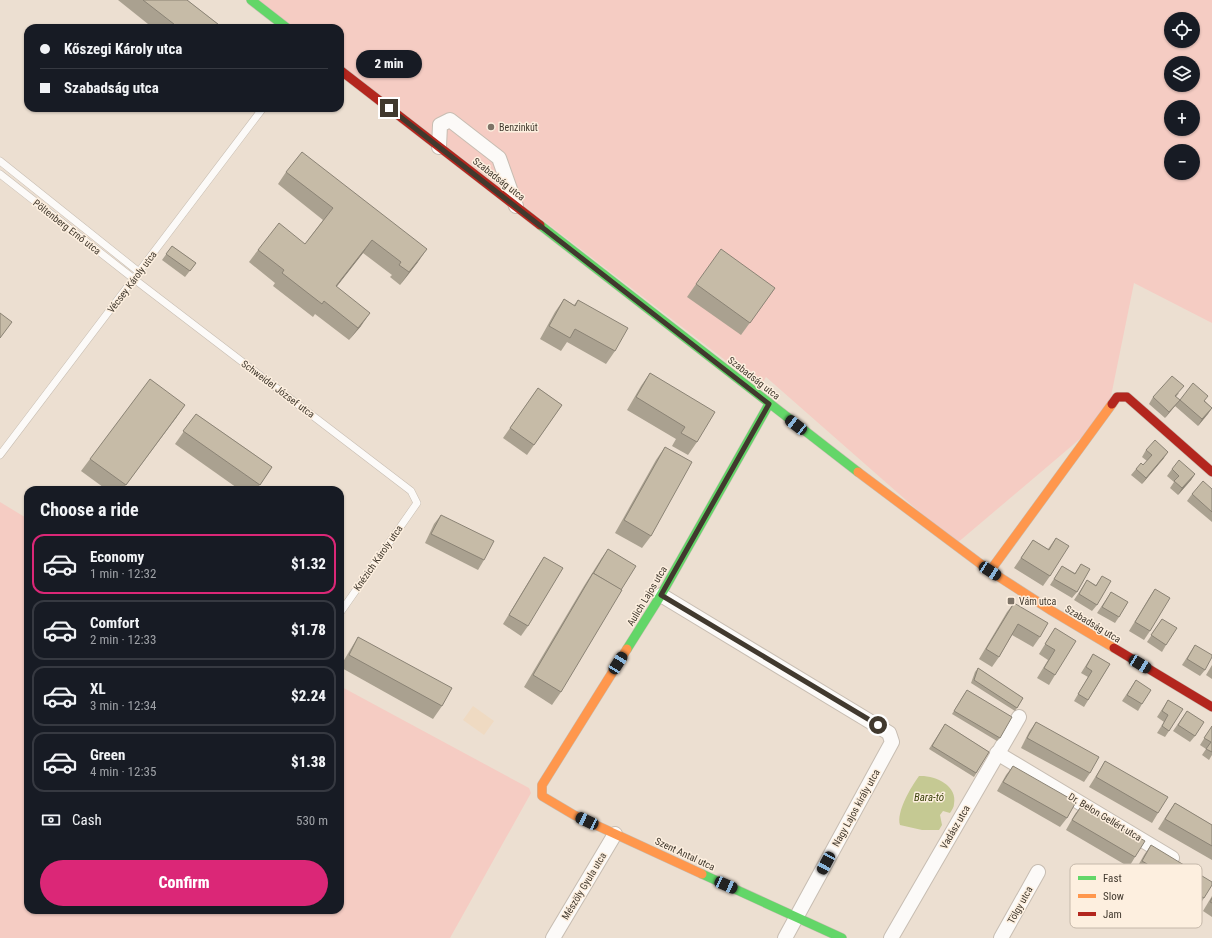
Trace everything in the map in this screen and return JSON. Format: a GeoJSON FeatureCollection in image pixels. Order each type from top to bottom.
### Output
{"type":"FeatureCollection","features":[{"type":"Feature","properties":{"kind":"main road"},"geometry":{"type":"LineString","coordinates":[[250,0],[282,24]]}},
{"type":"Feature","properties":{"kind":"main road","name":"Szabadság utca"},"geometry":{"type":"LineString","coordinates":[[344,73],[769,404],[886,494],[990,571],[1052,612],[1212,707]]}},
{"type":"Feature","properties":{"kind":"main road"},"geometry":{"type":"LineString","coordinates":[[990,571],[1117,396],[1126,398],[1212,472]]}},
{"type":"Feature","properties":{"kind":"main road","name":"Aulich Lajos utca"},"geometry":{"type":"LineString","coordinates":[[542,796],[542,785],[661,595],[769,404]]}},
{"type":"Feature","properties":{"kind":"main road","name":"Szent Antal utca"},"geometry":{"type":"LineString","coordinates":[[542,796],[574,815],[614,834],[842,938]]}},
{"type":"Feature","properties":{"kind":"street"},"geometry":{"type":"LineString","coordinates":[[439,147],[440,125],[450,120],[499,158],[516,207]]}},
{"type":"Feature","properties":{"kind":"street","name":"Nagy Lajos király utca"},"geometry":{"type":"LineString","coordinates":[[661,595],[889,732],[892,742],[785,938]]}},
{"type":"Feature","properties":{"kind":"street","name":"Vadász utca"},"geometry":{"type":"LineString","coordinates":[[891,938],[1019,717]]}},
{"type":"Feature","properties":{"kind":"street","name":"Dr. Belon Gellért utca"},"geometry":{"type":"LineString","coordinates":[[997,753],[1183,864]]}},
{"type":"Feature","properties":{"kind":"street","name":"Mészöly Gyula utca"},"geometry":{"type":"LineString","coordinates":[[553,938],[614,834]]}},
{"type":"Feature","properties":{"kind":"street","name":"Tölgy utca"},"geometry":{"type":"LineString","coordinates":[[1001,938],[1038,872]]}},
{"type":"Feature","properties":{"kind":"lane","name":"Vécsey Károly utca"},"geometry":{"type":"LineString","coordinates":[[0,455],[260,112]]}},
{"type":"Feature","properties":{"kind":"lane"},"geometry":{"type":"LineString","coordinates":[[0,161],[139,272]]}},
{"type":"Feature","properties":{"kind":"lane","name":"Pöltenberg Ernő utca"},"geometry":{"type":"LineString","coordinates":[[0,174],[134,279]]}},
{"type":"Feature","properties":{"kind":"lane","name":"Schweidel József utca"},"geometry":{"type":"LineString","coordinates":[[134,279],[411,491],[417,503]]}},
{"type":"Feature","properties":{"kind":"lane","name":"Knézich Károly utca"},"geometry":{"type":"LineString","coordinates":[[344,607],[417,503]]}},
{"type":"Feature","properties":{"kind":"shaded area"},"geometry":{"type":"Polygon","coordinates":[[[257,0],[1212,0],[1212,323],[1134,283],[1107,416],[956,544],[766,377],[760,387],[344,67],[344,24],[289,24],[257,0]]]}},
{"type":"Feature","properties":{"kind":"shaded area"},"geometry":{"type":"Polygon","coordinates":[[[0,502],[24,517],[24,914],[344,914],[344,688],[529,788],[531,793],[450,938],[0,938],[0,502]]]}},
{"type":"Feature","properties":{"kind":"shaded area"},"geometry":{"type":"Polygon","coordinates":[[[473,706],[494,721],[484,735],[463,720],[473,706]]]}},
{"type":"Feature","properties":{"kind":"water","name":"Bara-tó"},"geometry":{"type":"Polygon","coordinates":[[[919,776],[938,779],[944,782],[952,791],[954,806],[950,813],[943,811],[940,815],[942,825],[939,830],[922,830],[900,825],[899,820],[902,807],[908,793],[919,776]]]}},
{"type":"Feature","properties":{"kind":"building"},"geometry":{"type":"Polygon","coordinates":[[[143,0],[187,0],[218,24],[174,24],[143,0]]]}},
{"type":"Feature","properties":{"kind":"building"},"geometry":{"type":"Polygon","coordinates":[[[302,152],[427,249],[409,272],[399,265],[401,262],[372,240],[336,286],[370,313],[358,328],[324,301],[322,304],[282,273],[284,270],[258,250],[279,223],[305,244],[333,208],[286,172],[302,152]]]}},
{"type":"Feature","properties":{"kind":"building"},"geometry":{"type":"Polygon","coordinates":[[[172,246],[196,263],[190,271],[166,254],[172,246]]]}},
{"type":"Feature","properties":{"kind":"building"},"geometry":{"type":"Polygon","coordinates":[[[721,249],[775,288],[750,323],[696,284],[721,249]]]}},
{"type":"Feature","properties":{"kind":"building"},"geometry":{"type":"Polygon","coordinates":[[[564,299],[575,306],[578,300],[628,328],[615,351],[575,329],[570,338],[549,326],[564,299]]]}},
{"type":"Feature","properties":{"kind":"building"},"geometry":{"type":"Polygon","coordinates":[[[0,313],[12,322],[0,338],[0,313]]]}},
{"type":"Feature","properties":{"kind":"building"},"geometry":{"type":"Polygon","coordinates":[[[650,373],[715,412],[697,442],[681,433],[685,427],[636,397],[650,373]]]}},
{"type":"Feature","properties":{"kind":"building"},"geometry":{"type":"Polygon","coordinates":[[[1172,376],[1184,386],[1175,396],[1180,400],[1169,412],[1153,397],[1172,376]]]}},
{"type":"Feature","properties":{"kind":"building"},"geometry":{"type":"Polygon","coordinates":[[[150,379],[185,405],[126,485],[90,459],[150,379]]]}},
{"type":"Feature","properties":{"kind":"building"},"geometry":{"type":"Polygon","coordinates":[[[1193,383],[1208,396],[1204,401],[1212,408],[1202,419],[1180,400],[1193,383]]]}},
{"type":"Feature","properties":{"kind":"building"},"geometry":{"type":"Polygon","coordinates":[[[538,388],[562,405],[534,445],[510,428],[538,388]]]}},
{"type":"Feature","properties":{"kind":"building"},"geometry":{"type":"Polygon","coordinates":[[[196,414],[272,467],[260,485],[183,431],[196,414]]]}},
{"type":"Feature","properties":{"kind":"building"},"geometry":{"type":"Polygon","coordinates":[[[1155,440],[1168,452],[1146,478],[1136,469],[1141,463],[1143,465],[1152,455],[1146,450],[1155,440]]]}},
{"type":"Feature","properties":{"kind":"building"},"geometry":{"type":"Polygon","coordinates":[[[665,447],[692,462],[651,536],[624,520],[665,447]]]}},
{"type":"Feature","properties":{"kind":"building"},"geometry":{"type":"Polygon","coordinates":[[[1179,460],[1195,474],[1182,488],[1174,481],[1179,476],[1172,469],[1179,460]]]}},
{"type":"Feature","properties":{"kind":"building"},"geometry":{"type":"Polygon","coordinates":[[[1203,481],[1212,489],[1212,512],[1192,494],[1203,481]]]}},
{"type":"Feature","properties":{"kind":"building"},"geometry":{"type":"Polygon","coordinates":[[[441,515],[494,541],[484,560],[431,534],[441,515]]]}},
{"type":"Feature","properties":{"kind":"building"},"geometry":{"type":"Polygon","coordinates":[[[1056,538],[1069,546],[1050,576],[1021,558],[1033,540],[1049,550],[1056,538]]]}},
{"type":"Feature","properties":{"kind":"building"},"geometry":{"type":"Polygon","coordinates":[[[608,549],[636,566],[621,590],[593,573],[608,549]]]}},
{"type":"Feature","properties":{"kind":"building"},"geometry":{"type":"Polygon","coordinates":[[[544,557],[563,568],[528,626],[509,615],[544,557]]]}},
{"type":"Feature","properties":{"kind":"building"},"geometry":{"type":"Polygon","coordinates":[[[1081,564],[1090,569],[1077,592],[1054,579],[1062,566],[1075,574],[1081,564]]]}},
{"type":"Feature","properties":{"kind":"building"},"geometry":{"type":"Polygon","coordinates":[[[593,573],[622,590],[561,692],[533,675],[593,573]]]}},
{"type":"Feature","properties":{"kind":"building"},"geometry":{"type":"Polygon","coordinates":[[[1102,576],[1111,581],[1097,605],[1079,594],[1087,580],[1096,586],[1102,576]]]}},
{"type":"Feature","properties":{"kind":"building"},"geometry":{"type":"Polygon","coordinates":[[[1155,589],[1170,598],[1150,631],[1135,622],[1155,589]]]}},
{"type":"Feature","properties":{"kind":"building"},"geometry":{"type":"Polygon","coordinates":[[[1111,592],[1128,602],[1119,617],[1102,607],[1111,592]]]}},
{"type":"Feature","properties":{"kind":"building"},"geometry":{"type":"Polygon","coordinates":[[[1014,603],[1048,623],[1040,637],[1018,624],[999,657],[986,649],[1014,603]]]}},
{"type":"Feature","properties":{"kind":"building"},"geometry":{"type":"Polygon","coordinates":[[[1162,619],[1177,628],[1166,645],[1151,635],[1162,619]]]}},
{"type":"Feature","properties":{"kind":"building"},"geometry":{"type":"Polygon","coordinates":[[[1055,628],[1076,641],[1055,675],[1044,668],[1055,650],[1045,644],[1055,628]]]}},
{"type":"Feature","properties":{"kind":"building"},"geometry":{"type":"Polygon","coordinates":[[[358,637],[452,688],[442,706],[349,655],[358,637]]]}},
{"type":"Feature","properties":{"kind":"building"},"geometry":{"type":"Polygon","coordinates":[[[1195,645],[1212,655],[1205,670],[1187,659],[1195,645]]]}},
{"type":"Feature","properties":{"kind":"building"},"geometry":{"type":"Polygon","coordinates":[[[1093,654],[1110,664],[1088,700],[1078,694],[1092,671],[1086,667],[1093,654]]]}},
{"type":"Feature","properties":{"kind":"building"},"geometry":{"type":"Polygon","coordinates":[[[978,668],[1023,698],[1017,708],[974,680],[978,668]]]}},
{"type":"Feature","properties":{"kind":"building"},"geometry":{"type":"Polygon","coordinates":[[[1136,680],[1151,690],[1142,704],[1127,695],[1136,680]]]}},
{"type":"Feature","properties":{"kind":"building"},"geometry":{"type":"Polygon","coordinates":[[[967,690],[1012,717],[1000,738],[954,711],[967,690]]]}},
{"type":"Feature","properties":{"kind":"building"},"geometry":{"type":"Polygon","coordinates":[[[1168,700],[1183,709],[1169,731],[1162,726],[1168,715],[1162,711],[1168,700]]]}},
{"type":"Feature","properties":{"kind":"building"},"geometry":{"type":"Polygon","coordinates":[[[1187,711],[1204,722],[1195,736],[1178,725],[1187,711]]]}},
{"type":"Feature","properties":{"kind":"building"},"geometry":{"type":"Polygon","coordinates":[[[1036,722],[1099,757],[1090,773],[1027,738],[1036,722]]]}},
{"type":"Feature","properties":{"kind":"building"},"geometry":{"type":"Polygon","coordinates":[[[945,724],[989,752],[976,773],[932,746],[945,724]]]}},
{"type":"Feature","properties":{"kind":"building"},"geometry":{"type":"Polygon","coordinates":[[[1212,726],[1212,752],[1206,749],[1211,742],[1204,738],[1212,726]]]}},
{"type":"Feature","properties":{"kind":"building"},"geometry":{"type":"Polygon","coordinates":[[[1105,761],[1168,797],[1158,813],[1096,777],[1105,761]]]}},
{"type":"Feature","properties":{"kind":"building"},"geometry":{"type":"Polygon","coordinates":[[[1013,766],[1076,802],[1067,818],[1003,782],[1013,766]]]}},
{"type":"Feature","properties":{"kind":"building"},"geometry":{"type":"Polygon","coordinates":[[[1175,803],[1212,825],[1212,846],[1165,819],[1175,803]]]}},
{"type":"Feature","properties":{"kind":"building"},"geometry":{"type":"Polygon","coordinates":[[[1082,805],[1145,841],[1135,857],[1072,820],[1082,805]]]}},
{"type":"Feature","properties":{"kind":"building"},"geometry":{"type":"Polygon","coordinates":[[[1151,845],[1182,864],[1147,864],[1142,861],[1151,845]]]}},
{"type":"Feature","properties":{"kind":"building"},"geometry":{"type":"Polygon","coordinates":[[[1202,876],[1212,882],[1212,885],[1204,898],[1202,897],[1202,876]]]}},
{"type":"Feature","properties":{"kind":"traffic: fast"},"geometry":{"type":"LineString","coordinates":[[251,0],[282,24]]}},
{"type":"Feature","properties":{"kind":"traffic: fast"},"geometry":{"type":"LineString","coordinates":[[540,225],[858,472]]}},
{"type":"Feature","properties":{"kind":"traffic: fast"},"geometry":{"type":"LineString","coordinates":[[627,649],[661,595],[769,404]]}},
{"type":"Feature","properties":{"kind":"traffic: fast"},"geometry":{"type":"LineString","coordinates":[[702,874],[842,938]]}},
{"type":"Feature","properties":{"kind":"traffic: slow"},"geometry":{"type":"LineString","coordinates":[[990,571],[1112,404]]}},
{"type":"Feature","properties":{"kind":"traffic: slow"},"geometry":{"type":"LineString","coordinates":[[858,472],[990,571],[1052,611],[1114,648]]}},
{"type":"Feature","properties":{"kind":"traffic: slow"},"geometry":{"type":"LineString","coordinates":[[627,649],[542,785],[542,796],[574,815],[702,874]]}},
{"type":"Feature","properties":{"kind":"traffic: jam"},"geometry":{"type":"LineString","coordinates":[[344,73],[540,225]]}},
{"type":"Feature","properties":{"kind":"traffic: jam"},"geometry":{"type":"LineString","coordinates":[[1112,404],[1117,397],[1127,397],[1212,472]]}},
{"type":"Feature","properties":{"kind":"traffic: jam"},"geometry":{"type":"LineString","coordinates":[[1114,648],[1212,707]]}},
{"type":"Feature","properties":{"kind":"place","name":"Benzinkút"},"geometry":{"type":"Point","coordinates":[491,127]}},
{"type":"Feature","properties":{"kind":"place","name":"Vám utca"},"geometry":{"type":"Point","coordinates":[1011,601]}},
{"type":"Feature","properties":{"kind":"route"},"geometry":{"type":"LineString","coordinates":[[389,108],[769,404],[661,595],[878,725]]}}]}
